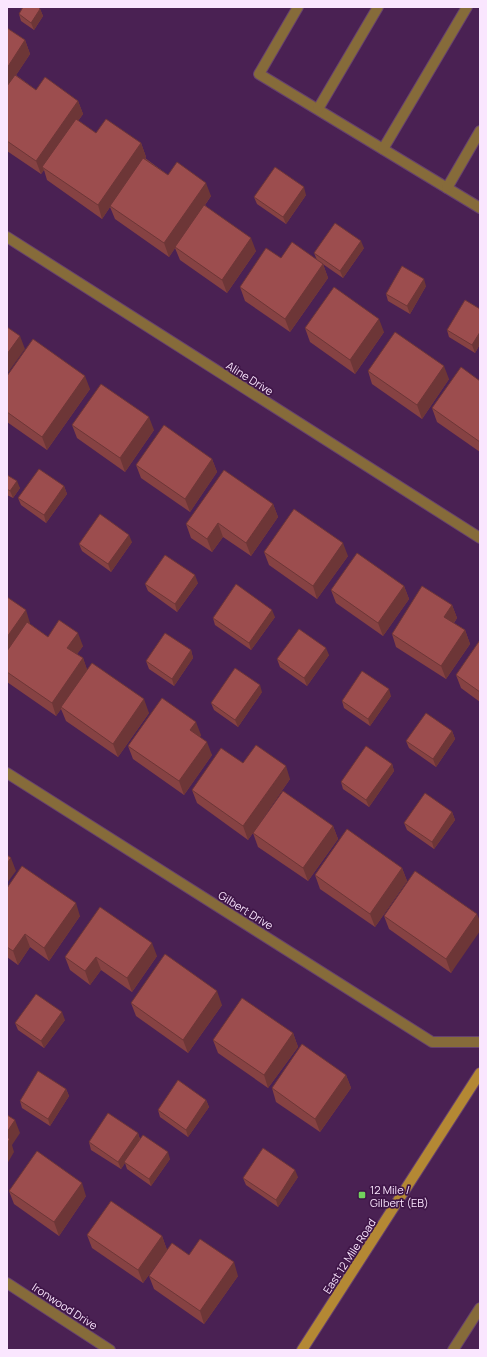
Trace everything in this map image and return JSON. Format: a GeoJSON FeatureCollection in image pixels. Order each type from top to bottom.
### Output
{"type":"FeatureCollection","features":[{"type":"Feature","properties":{"kind":"main road","name":"East 12 Mile Road"},"geometry":{"type":"LineString","coordinates":[[302,1350],[480,1073]]}},
{"type":"Feature","properties":{"kind":"street"},"geometry":{"type":"LineString","coordinates":[[298,7],[259,74],[480,208]]}},
{"type":"Feature","properties":{"kind":"street"},"geometry":{"type":"LineString","coordinates":[[318,109],[378,7]]}},
{"type":"Feature","properties":{"kind":"street"},"geometry":{"type":"LineString","coordinates":[[383,149],[467,7]]}},
{"type":"Feature","properties":{"kind":"street"},"geometry":{"type":"LineString","coordinates":[[447,188],[480,131]]}},
{"type":"Feature","properties":{"kind":"street","name":"Aline Drive"},"geometry":{"type":"LineString","coordinates":[[7,237],[480,538]]}},
{"type":"Feature","properties":{"kind":"street","name":"Gilbert Drive"},"geometry":{"type":"LineString","coordinates":[[7,773],[432,1042],[480,1042]]}},
{"type":"Feature","properties":{"kind":"street","name":"Ironwood Drive"},"geometry":{"type":"LineString","coordinates":[[7,1283],[110,1350]]}},
{"type":"Feature","properties":{"kind":"street"},"geometry":{"type":"LineString","coordinates":[[453,1350],[480,1308]]}},
{"type":"Feature","properties":{"kind":"building"},"geometry":{"type":"Polygon","coordinates":[[[23,7],[38,7],[40,9],[31,23],[19,14],[23,7]]]}},
{"type":"Feature","properties":{"kind":"building"},"geometry":{"type":"Polygon","coordinates":[[[7,28],[25,40],[7,68],[7,28]]]}},
{"type":"Feature","properties":{"kind":"building"},"geometry":{"type":"Polygon","coordinates":[[[15,75],[36,90],[45,77],[78,101],[36,161],[7,141],[7,86],[15,75]]]}},
{"type":"Feature","properties":{"kind":"building"},"geometry":{"type":"Polygon","coordinates":[[[76,119],[96,133],[106,119],[141,143],[98,205],[42,167],[76,119]]]}},
{"type":"Feature","properties":{"kind":"building"},"geometry":{"type":"Polygon","coordinates":[[[143,158],[168,175],[177,162],[206,183],[164,243],[110,206],[143,158]]]}},
{"type":"Feature","properties":{"kind":"building"},"geometry":{"type":"Polygon","coordinates":[[[275,167],[304,187],[283,217],[254,197],[275,167]]]}},
{"type":"Feature","properties":{"kind":"building"},"geometry":{"type":"Polygon","coordinates":[[[204,205],[251,238],[222,280],[175,247],[204,205]]]}},
{"type":"Feature","properties":{"kind":"building"},"geometry":{"type":"Polygon","coordinates":[[[335,223],[361,241],[340,271],[314,253],[335,223]]]}},
{"type":"Feature","properties":{"kind":"building"},"geometry":{"type":"Polygon","coordinates":[[[292,242],[323,264],[285,319],[240,287],[266,248],[281,258],[292,242]]]}},
{"type":"Feature","properties":{"kind":"building"},"geometry":{"type":"Polygon","coordinates":[[[402,266],[424,279],[407,306],[386,294],[402,266]]]}},
{"type":"Feature","properties":{"kind":"building"},"geometry":{"type":"Polygon","coordinates":[[[334,287],[379,319],[350,360],[305,328],[334,287]]]}},
{"type":"Feature","properties":{"kind":"building"},"geometry":{"type":"Polygon","coordinates":[[[465,300],[480,309],[480,332],[472,345],[447,330],[465,300]]]}},
{"type":"Feature","properties":{"kind":"building"},"geometry":{"type":"Polygon","coordinates":[[[7,327],[20,336],[7,354],[7,327]]]}},
{"type":"Feature","properties":{"kind":"building"},"geometry":{"type":"Polygon","coordinates":[[[395,332],[444,366],[417,405],[368,371],[395,332]]]}},
{"type":"Feature","properties":{"kind":"building"},"geometry":{"type":"Polygon","coordinates":[[[33,339],[85,376],[42,437],[7,412],[7,376],[33,339]]]}},
{"type":"Feature","properties":{"kind":"building"},"geometry":{"type":"Polygon","coordinates":[[[461,367],[480,381],[480,442],[432,408],[461,367]]]}},
{"type":"Feature","properties":{"kind":"building"},"geometry":{"type":"Polygon","coordinates":[[[101,384],[149,417],[120,458],[72,425],[101,384]]]}},
{"type":"Feature","properties":{"kind":"building"},"geometry":{"type":"Polygon","coordinates":[[[164,425],[212,459],[185,499],[136,465],[164,425]]]}},
{"type":"Feature","properties":{"kind":"building"},"geometry":{"type":"Polygon","coordinates":[[[39,469],[64,486],[44,515],[18,498],[39,469]]]}},
{"type":"Feature","properties":{"kind":"building"},"geometry":{"type":"Polygon","coordinates":[[[224,470],[273,504],[246,543],[218,523],[207,539],[186,524],[224,470]]]}},
{"type":"Feature","properties":{"kind":"building"},"geometry":{"type":"Polygon","coordinates":[[[7,475],[17,481],[10,491],[7,489],[7,475]]]}},
{"type":"Feature","properties":{"kind":"building"},"geometry":{"type":"Polygon","coordinates":[[[294,509],[343,543],[313,586],[264,552],[294,509]]]}},
{"type":"Feature","properties":{"kind":"building"},"geometry":{"type":"Polygon","coordinates":[[[100,514],[129,535],[108,564],[79,544],[100,514]]]}},
{"type":"Feature","properties":{"kind":"building"},"geometry":{"type":"Polygon","coordinates":[[[357,553],[404,586],[378,623],[331,590],[357,553]]]}},
{"type":"Feature","properties":{"kind":"building"},"geometry":{"type":"Polygon","coordinates":[[[165,555],[195,575],[175,604],[145,584],[165,555]]]}},
{"type":"Feature","properties":{"kind":"building"},"geometry":{"type":"Polygon","coordinates":[[[236,584],[272,610],[249,643],[213,618],[236,584]]]}},
{"type":"Feature","properties":{"kind":"building"},"geometry":{"type":"Polygon","coordinates":[[[422,586],[452,605],[444,617],[465,630],[441,666],[392,634],[422,586]]]}},
{"type":"Feature","properties":{"kind":"building"},"geometry":{"type":"Polygon","coordinates":[[[7,597],[26,610],[7,637],[7,597]]]}},
{"type":"Feature","properties":{"kind":"building"},"geometry":{"type":"Polygon","coordinates":[[[59,620],[78,633],[67,648],[83,658],[52,703],[7,672],[7,651],[27,622],[48,637],[59,620]]]}},
{"type":"Feature","properties":{"kind":"building"},"geometry":{"type":"Polygon","coordinates":[[[299,629],[326,648],[304,678],[277,659],[299,629]]]}},
{"type":"Feature","properties":{"kind":"building"},"geometry":{"type":"Polygon","coordinates":[[[165,633],[191,650],[172,679],[146,661],[165,633]]]}},
{"type":"Feature","properties":{"kind":"building"},"geometry":{"type":"Polygon","coordinates":[[[480,640],[480,692],[456,675],[480,640]]]}},
{"type":"Feature","properties":{"kind":"building"},"geometry":{"type":"Polygon","coordinates":[[[92,663],[144,699],[113,744],[61,707],[92,663]]]}},
{"type":"Feature","properties":{"kind":"building"},"geometry":{"type":"Polygon","coordinates":[[[235,668],[260,685],[235,720],[211,703],[235,668]]]}},
{"type":"Feature","properties":{"kind":"building"},"geometry":{"type":"Polygon","coordinates":[[[362,671],[389,689],[368,719],[342,701],[362,671]]]}},
{"type":"Feature","properties":{"kind":"building"},"geometry":{"type":"Polygon","coordinates":[[[162,698],[196,722],[190,730],[207,742],[179,781],[128,746],[162,698]]]}},
{"type":"Feature","properties":{"kind":"building"},"geometry":{"type":"Polygon","coordinates":[[[426,713],[452,731],[433,759],[406,741],[426,713]]]}},
{"type":"Feature","properties":{"kind":"building"},"geometry":{"type":"Polygon","coordinates":[[[256,745],[286,766],[243,826],[192,790],[221,748],[243,763],[256,745]]]}},
{"type":"Feature","properties":{"kind":"building"},"geometry":{"type":"Polygon","coordinates":[[[366,746],[392,764],[366,800],[341,782],[366,746]]]}},
{"type":"Feature","properties":{"kind":"building"},"geometry":{"type":"Polygon","coordinates":[[[283,791],[333,826],[303,868],[253,833],[283,791]]]}},
{"type":"Feature","properties":{"kind":"building"},"geometry":{"type":"Polygon","coordinates":[[[425,793],[452,812],[432,842],[404,823],[425,793]]]}},
{"type":"Feature","properties":{"kind":"building"},"geometry":{"type":"Polygon","coordinates":[[[347,829],[402,868],[370,914],[315,875],[347,829]]]}},
{"type":"Feature","properties":{"kind":"building"},"geometry":{"type":"Polygon","coordinates":[[[7,855],[11,858],[7,863],[7,855]]]}},
{"type":"Feature","properties":{"kind":"building"},"geometry":{"type":"Polygon","coordinates":[[[22,866],[76,903],[44,948],[25,934],[13,951],[7,947],[7,888],[22,866]]]}},
{"type":"Feature","properties":{"kind":"building"},"geometry":{"type":"Polygon","coordinates":[[[415,871],[477,914],[446,959],[384,916],[415,871]]]}},
{"type":"Feature","properties":{"kind":"building"},"geometry":{"type":"Polygon","coordinates":[[[100,907],[152,943],[127,978],[96,957],[85,971],[65,957],[100,907]]]}},
{"type":"Feature","properties":{"kind":"building"},"geometry":{"type":"Polygon","coordinates":[[[165,954],[217,991],[183,1040],[131,1003],[165,954]]]}},
{"type":"Feature","properties":{"kind":"building"},"geometry":{"type":"Polygon","coordinates":[[[36,994],[62,1012],[41,1041],[15,1023],[36,994]]]}},
{"type":"Feature","properties":{"kind":"building"},"geometry":{"type":"Polygon","coordinates":[[[242,998],[293,1033],[264,1075],[213,1040],[242,998]]]}},
{"type":"Feature","properties":{"kind":"building"},"geometry":{"type":"Polygon","coordinates":[[[302,1044],[346,1075],[315,1119],[272,1088],[302,1044]]]}},
{"type":"Feature","properties":{"kind":"building"},"geometry":{"type":"Polygon","coordinates":[[[38,1071],[66,1089],[48,1119],[20,1101],[38,1071]]]}},
{"type":"Feature","properties":{"kind":"building"},"geometry":{"type":"Polygon","coordinates":[[[178,1080],[206,1100],[186,1130],[158,1110],[178,1080]]]}},
{"type":"Feature","properties":{"kind":"building"},"geometry":{"type":"Polygon","coordinates":[[[108,1113],[138,1133],[118,1162],[89,1142],[108,1113]]]}},
{"type":"Feature","properties":{"kind":"building"},"geometry":{"type":"Polygon","coordinates":[[[7,1115],[15,1120],[7,1132],[7,1115]]]}},
{"type":"Feature","properties":{"kind":"building"},"geometry":{"type":"Polygon","coordinates":[[[143,1135],[168,1152],[149,1179],[124,1162],[143,1135]]]}},
{"type":"Feature","properties":{"kind":"building"},"geometry":{"type":"Polygon","coordinates":[[[263,1148],[295,1170],[276,1200],[243,1178],[263,1148]]]}},
{"type":"Feature","properties":{"kind":"building"},"geometry":{"type":"Polygon","coordinates":[[[37,1151],[82,1183],[54,1222],[9,1191],[37,1151]]]}},
{"type":"Feature","properties":{"kind":"building"},"geometry":{"type":"Polygon","coordinates":[[[111,1201],[162,1236],[138,1270],[87,1235],[111,1201]]]}},
{"type":"Feature","properties":{"kind":"building"},"geometry":{"type":"Polygon","coordinates":[[[200,1239],[234,1262],[200,1311],[149,1276],[172,1243],[189,1255],[200,1239]]]}},
{"type":"Feature","properties":{"kind":"place","name":"12 Mile / Gilbert (EB)"},"geometry":{"type":"Point","coordinates":[362,1195]}}]}
